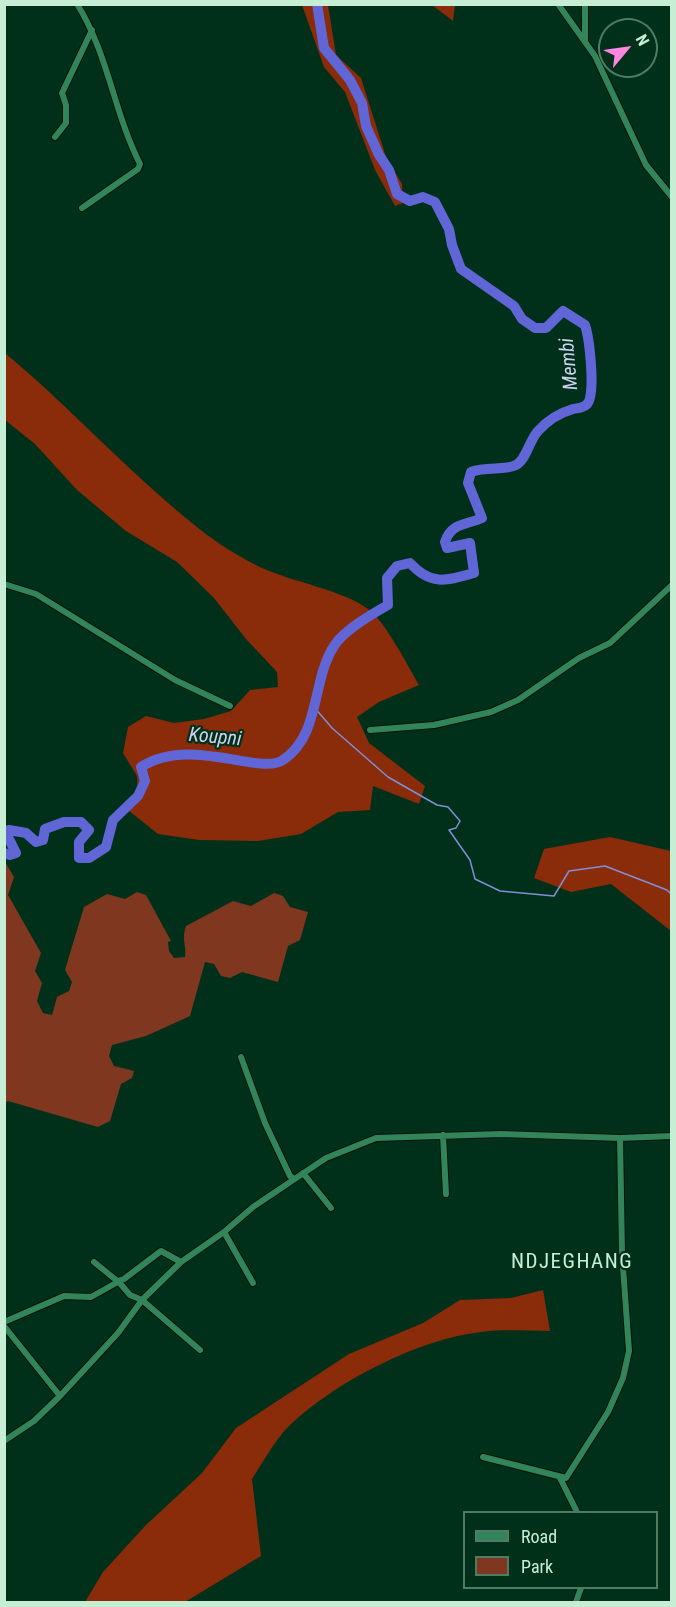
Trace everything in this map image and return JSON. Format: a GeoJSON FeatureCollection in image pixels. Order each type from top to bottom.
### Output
{"type":"FeatureCollection","features":[{"type":"Feature","properties":{"kind":"street"},"geometry":{"type":"LineString","coordinates":[[78,4],[92,30],[127,136],[140,167],[82,208]]}},
{"type":"Feature","properties":{"kind":"street"},"geometry":{"type":"LineString","coordinates":[[558,4],[585,41],[608,80],[646,165],[672,197]]}},
{"type":"Feature","properties":{"kind":"street"},"geometry":{"type":"LineString","coordinates":[[585,4],[585,41]]}},
{"type":"Feature","properties":{"kind":"street"},"geometry":{"type":"LineString","coordinates":[[56,137],[66,123],[66,105],[62,93],[92,30]]}},
{"type":"Feature","properties":{"kind":"street"},"geometry":{"type":"LineString","coordinates":[[4,584],[36,594],[175,680],[230,706]]}},
{"type":"Feature","properties":{"kind":"street"},"geometry":{"type":"LineString","coordinates":[[370,730],[434,725],[490,712],[518,700],[579,658],[610,643],[672,585]]}},
{"type":"Feature","properties":{"kind":"street"},"geometry":{"type":"LineString","coordinates":[[241,1057],[265,1123],[290,1176],[294,1179]]}},
{"type":"Feature","properties":{"kind":"street"},"geometry":{"type":"LineString","coordinates":[[443,1135],[446,1194]]}},
{"type":"Feature","properties":{"kind":"street"},"geometry":{"type":"LineString","coordinates":[[4,1441],[34,1421],[60,1396],[118,1333],[142,1300],[181,1262],[224,1232],[253,1207],[326,1158],[376,1138],[443,1135],[620,1138],[672,1136]]}},
{"type":"Feature","properties":{"kind":"street"},"geometry":{"type":"LineString","coordinates":[[483,1457],[538,1469],[560,1478],[566,1478],[608,1412],[623,1378],[629,1351],[622,1253],[620,1138]]}},
{"type":"Feature","properties":{"kind":"street"},"geometry":{"type":"LineString","coordinates":[[303,1173],[331,1208]]}},
{"type":"Feature","properties":{"kind":"street"},"geometry":{"type":"LineString","coordinates":[[224,1232],[253,1283]]}},
{"type":"Feature","properties":{"kind":"street"},"geometry":{"type":"LineString","coordinates":[[60,1396],[4,1324],[64,1296],[91,1297],[124,1279],[161,1251],[181,1262]]}},
{"type":"Feature","properties":{"kind":"street"},"geometry":{"type":"LineString","coordinates":[[94,1262],[130,1295],[142,1300],[200,1350]]}},
{"type":"Feature","properties":{"kind":"street"},"geometry":{"type":"LineString","coordinates":[[560,1478],[576,1511]]}},
{"type":"Feature","properties":{"kind":"green space"},"geometry":{"type":"Polygon","coordinates":[[[4,860],[14,877],[8,895],[41,953],[35,971],[42,983],[37,1001],[43,1013],[52,1015],[57,997],[69,991],[72,982],[65,970],[84,907],[107,894],[125,899],[137,892],[146,895],[171,941],[168,942],[169,951],[174,958],[185,957],[186,926],[233,901],[251,906],[274,893],[283,896],[290,907],[308,912],[300,940],[288,946],[278,982],[242,972],[230,978],[221,976],[214,964],[205,962],[190,1016],[146,1036],[112,1045],[109,1056],[114,1066],[134,1071],[132,1078],[121,1084],[110,1121],[98,1127],[8,1101],[5,1103],[4,860]]]}},
{"type":"Feature","properties":{"kind":"shaded area"},"geometry":{"type":"Polygon","coordinates":[[[302,5],[328,5],[336,55],[361,78],[386,157],[402,184],[403,203],[395,206],[375,170],[345,92],[324,67],[302,5]]]}},
{"type":"Feature","properties":{"kind":"shaded area"},"geometry":{"type":"Polygon","coordinates":[[[432,5],[455,5],[453,21],[432,5]]]}},
{"type":"Feature","properties":{"kind":"shaded area"},"geometry":{"type":"Polygon","coordinates":[[[5,353],[148,485],[212,538],[262,568],[331,591],[357,602],[375,615],[396,644],[419,685],[379,702],[357,717],[369,743],[425,786],[419,804],[373,786],[370,810],[338,812],[301,834],[258,841],[199,840],[158,834],[124,807],[138,798],[137,776],[123,753],[128,727],[146,716],[174,723],[204,719],[231,711],[250,690],[278,687],[277,672],[246,639],[214,598],[177,562],[126,531],[77,490],[35,444],[5,420],[5,353]]]}},
{"type":"Feature","properties":{"kind":"shaded area"},"geometry":{"type":"Polygon","coordinates":[[[610,837],[671,851],[671,931],[611,884],[571,892],[534,878],[544,849],[610,837]]]}},
{"type":"Feature","properties":{"kind":"shaded area"},"geometry":{"type":"Polygon","coordinates":[[[543,1290],[550,1331],[481,1332],[431,1343],[379,1365],[353,1379],[289,1426],[274,1444],[252,1479],[261,1556],[185,1602],[85,1602],[103,1572],[145,1526],[202,1473],[236,1428],[349,1354],[423,1323],[460,1300],[511,1298],[543,1290]]]}},
{"type":"Feature","properties":{"kind":"waterway","name":"Membi"},"geometry":{"type":"LineString","coordinates":[[4,853],[10,855],[16,853],[7,835],[9,830],[26,833],[36,842],[43,840],[45,829],[64,822],[81,822],[89,830],[79,842],[79,858],[89,858],[106,847],[113,820],[138,796],[145,781],[141,767],[160,758],[201,755],[272,764],[283,760],[304,737],[322,675],[334,646],[351,628],[388,605],[387,578],[397,566],[410,563],[425,575],[439,580],[474,573],[470,543],[447,548],[445,542],[455,528],[482,518],[468,483],[471,472],[516,465],[522,459],[535,435],[546,423],[563,413],[585,406],[589,400],[592,380],[585,325],[563,311],[546,328],[535,328],[522,319],[514,306],[461,269],[449,229],[435,202],[423,197],[410,201],[397,194],[389,170],[379,155],[366,126],[362,103],[350,80],[324,48],[317,4]]}},
{"type":"Feature","properties":{"kind":"waterway"},"geometry":{"type":"LineString","coordinates":[[314,707],[332,728],[388,777],[437,805],[448,807],[460,821],[456,828],[449,830],[470,860],[475,879],[500,891],[554,896],[569,871],[605,866],[667,890],[672,895]]}},
{"type":"Feature","properties":{"kind":"district","name":"NDJEGHANG"},"geometry":{"type":"Point","coordinates":[572,1263]}},
{"type":"Feature","properties":{"kind":"water label","name":"Koupni"},"geometry":{"type":"Point","coordinates":[215,738]}}]}
